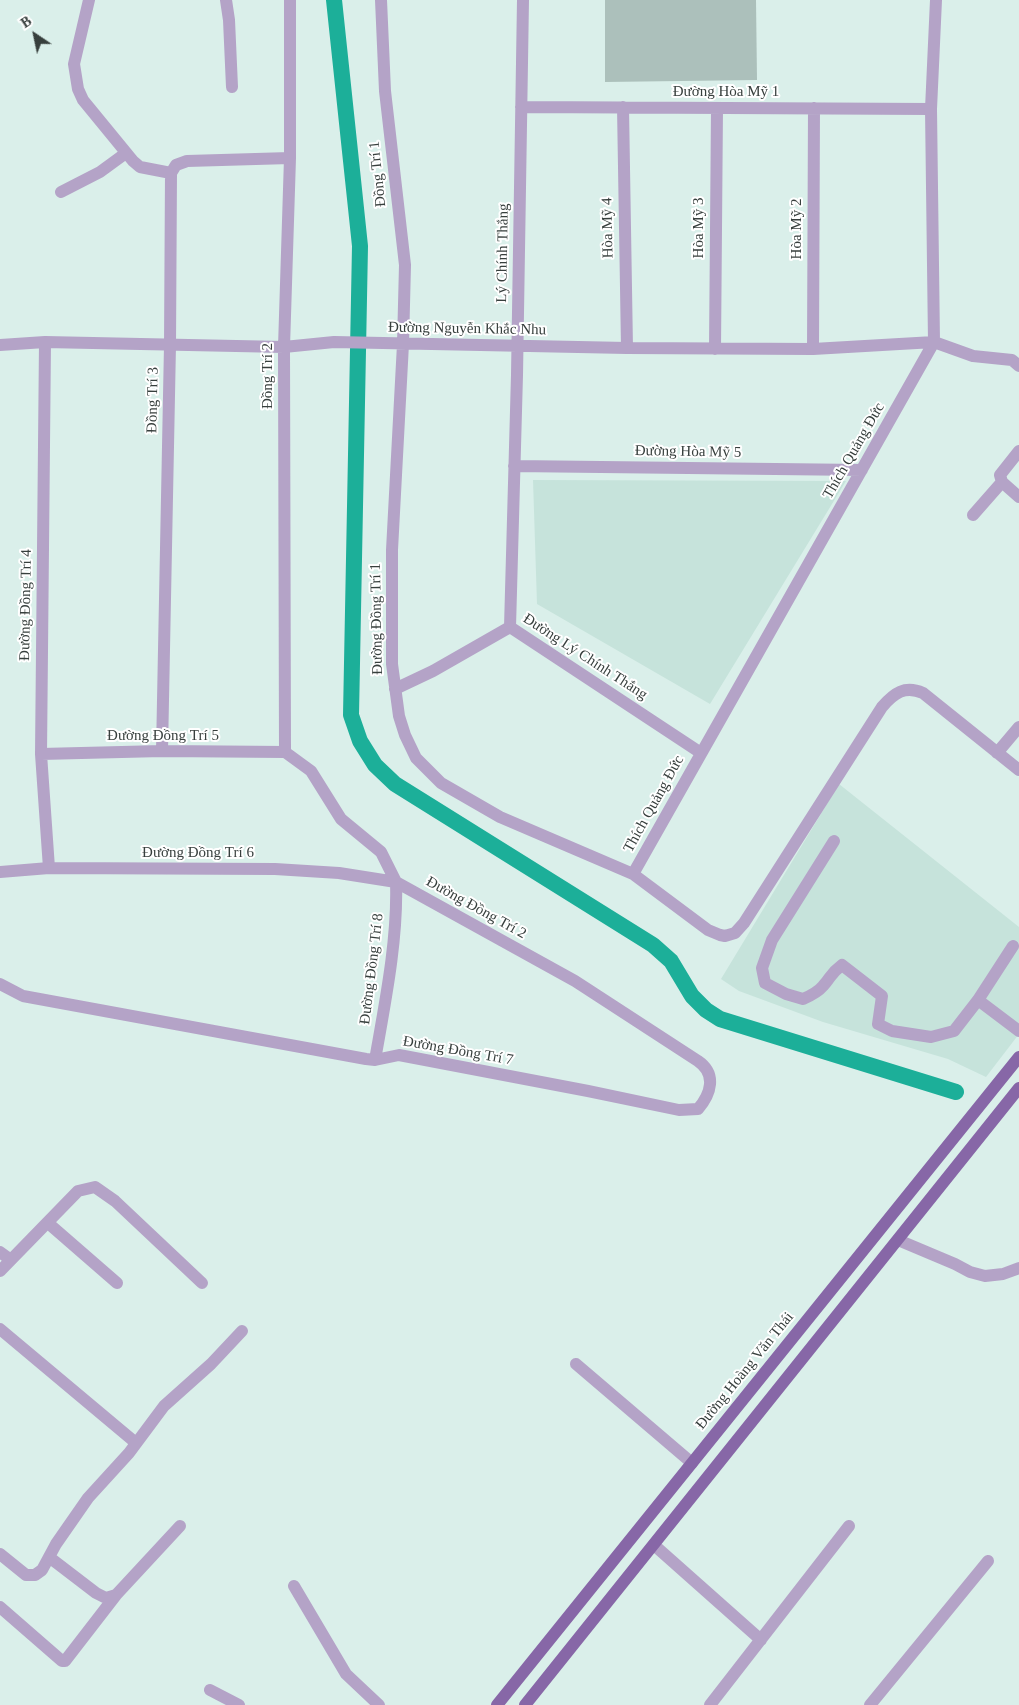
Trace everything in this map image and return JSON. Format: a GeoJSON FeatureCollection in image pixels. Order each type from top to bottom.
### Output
{"type":"FeatureCollection","features":[{"type":"Feature","properties":{"kind":"main road","name":"Đường Hoàng Văn Thái"},"geometry":{"type":"LineString","coordinates":[[496,1705],[1019,1058]]}},
{"type":"Feature","properties":{"kind":"main road"},"geometry":{"type":"LineString","coordinates":[[525,1705],[1019,1088]]}},
{"type":"Feature","properties":{"kind":"street"},"geometry":{"type":"LineString","coordinates":[[89,0],[74,64],[78,89],[83,100],[126,153],[140,167],[171,173],[176,164],[187,161],[290,158]]}},
{"type":"Feature","properties":{"kind":"street"},"geometry":{"type":"LineString","coordinates":[[226,0],[229,20],[232,87]]}},
{"type":"Feature","properties":{"kind":"street","name":"Đồng Trí 2"},"geometry":{"type":"LineString","coordinates":[[285,752],[284,347],[290,158],[290,0]]}},
{"type":"Feature","properties":{"kind":"street","name":"Đồng Trí 1"},"geometry":{"type":"LineString","coordinates":[[381,0],[385,91],[405,265],[403,344]]}},
{"type":"Feature","properties":{"kind":"street","name":"Lý Chính Thắng"},"geometry":{"type":"LineString","coordinates":[[510,627],[518,346],[523,0]]}},
{"type":"Feature","properties":{"kind":"street"},"geometry":{"type":"LineString","coordinates":[[936,0],[931,109],[934,342],[973,356],[1012,360],[1019,366]]}},
{"type":"Feature","properties":{"kind":"street","name":"Đường Hòa Mỹ 1"},"geometry":{"type":"LineString","coordinates":[[521,107],[931,109]]}},
{"type":"Feature","properties":{"kind":"street","name":"Hòa Mỹ 4"},"geometry":{"type":"LineString","coordinates":[[623,107],[627,348]]}},
{"type":"Feature","properties":{"kind":"street","name":"Hòa Mỹ 3"},"geometry":{"type":"LineString","coordinates":[[715,349],[716,108]]}},
{"type":"Feature","properties":{"kind":"street","name":"Hòa Mỹ 2"},"geometry":{"type":"LineString","coordinates":[[813,349],[814,108]]}},
{"type":"Feature","properties":{"kind":"street"},"geometry":{"type":"LineString","coordinates":[[61,192],[100,172],[126,153]]}},
{"type":"Feature","properties":{"kind":"street","name":"Đồng Trí 3"},"geometry":{"type":"LineString","coordinates":[[162,751],[170,345],[171,173]]}},
{"type":"Feature","properties":{"kind":"street","name":"Đường Nguyễn Khắc Nhu"},"geometry":{"type":"LineString","coordinates":[[0,345],[45,342],[284,347],[334,342],[627,348],[813,349],[934,342]]}},
{"type":"Feature","properties":{"kind":"street","name":"Đường Đồng Trí 4"},"geometry":{"type":"LineString","coordinates":[[45,342],[40,754],[49,868]]}},
{"type":"Feature","properties":{"kind":"street","name":"Thích Quảng Đức"},"geometry":{"type":"LineString","coordinates":[[633,874],[934,342]]}},
{"type":"Feature","properties":{"kind":"street","name":"Đường Đồng Trí 1"},"geometry":{"type":"LineString","coordinates":[[403,344],[392,550],[392,664],[405,736],[416,758],[441,783],[500,817],[633,874],[708,930],[726,936],[740,929],[882,707],[896,693],[909,690],[923,693],[997,753]]}},
{"type":"Feature","properties":{"kind":"street"},"geometry":{"type":"LineString","coordinates":[[1019,451],[1000,475],[1002,482],[1019,497]]}},
{"type":"Feature","properties":{"kind":"street","name":"Đường Hòa Mỹ 5"},"geometry":{"type":"LineString","coordinates":[[514,466],[862,470]]}},
{"type":"Feature","properties":{"kind":"street"},"geometry":{"type":"LineString","coordinates":[[973,515],[1002,482]]}},
{"type":"Feature","properties":{"kind":"street","name":"Đường Lý Chính Thắng"},"geometry":{"type":"LineString","coordinates":[[395,689],[433,671],[510,627],[701,752]]}},
{"type":"Feature","properties":{"kind":"street"},"geometry":{"type":"LineString","coordinates":[[1019,727],[997,753],[1019,770]]}},
{"type":"Feature","properties":{"kind":"street","name":"Đường Đồng Trí 5"},"geometry":{"type":"LineString","coordinates":[[40,754],[162,751],[285,752]]}},
{"type":"Feature","properties":{"kind":"street"},"geometry":{"type":"LineString","coordinates":[[285,752],[311,771],[341,819],[382,852],[396,882]]}},
{"type":"Feature","properties":{"kind":"street"},"geometry":{"type":"LineString","coordinates":[[834,841],[772,940],[762,968],[765,983],[786,994],[803,999],[824,986],[831,973],[842,966],[882,996],[878,1024],[892,1030],[931,1037],[954,1031],[978,1000],[1013,946]]}},
{"type":"Feature","properties":{"kind":"street","name":"Đường Đồng Trí 6"},"geometry":{"type":"LineString","coordinates":[[0,872],[49,868],[275,869],[339,872],[396,882]]}},
{"type":"Feature","properties":{"kind":"street","name":"Đường Đồng Trí 2"},"geometry":{"type":"LineString","coordinates":[[396,882],[575,981],[688,1054]]}},
{"type":"Feature","properties":{"kind":"street","name":"Đường Đồng Trí 8"},"geometry":{"type":"LineString","coordinates":[[375,1060],[388,988],[397,902],[396,882]]}},
{"type":"Feature","properties":{"kind":"street","name":"Đường Đồng Trí 7"},"geometry":{"type":"LineString","coordinates":[[0,984],[23,996],[375,1060],[399,1055],[679,1110],[698,1109],[706,1100],[709,1091],[709,1075],[706,1066],[688,1054]]}},
{"type":"Feature","properties":{"kind":"street"},"geometry":{"type":"LineString","coordinates":[[978,1000],[1019,1031]]}},
{"type":"Feature","properties":{"kind":"street"},"geometry":{"type":"LineString","coordinates":[[0,1271],[78,1191],[95,1187],[115,1201],[202,1283]]}},
{"type":"Feature","properties":{"kind":"street"},"geometry":{"type":"LineString","coordinates":[[48,1223],[116,1283]]}},
{"type":"Feature","properties":{"kind":"street"},"geometry":{"type":"LineString","coordinates":[[898,1240],[970,1272],[985,1276],[1003,1274],[1019,1268]]}},
{"type":"Feature","properties":{"kind":"street"},"geometry":{"type":"LineString","coordinates":[[0,1252],[11,1260]]}},
{"type":"Feature","properties":{"kind":"street"},"geometry":{"type":"LineString","coordinates":[[0,1329],[136,1443]]}},
{"type":"Feature","properties":{"kind":"street"},"geometry":{"type":"LineString","coordinates":[[0,1554],[26,1575],[35,1576],[42,1570],[88,1498],[136,1443],[164,1406],[211,1364],[242,1331]]}},
{"type":"Feature","properties":{"kind":"street"},"geometry":{"type":"LineString","coordinates":[[576,1364],[692,1463]]}},
{"type":"Feature","properties":{"kind":"street"},"geometry":{"type":"LineString","coordinates":[[0,1607],[64,1661],[116,1595],[180,1526]]}},
{"type":"Feature","properties":{"kind":"street"},"geometry":{"type":"LineString","coordinates":[[710,1705],[849,1526]]}},
{"type":"Feature","properties":{"kind":"street"},"geometry":{"type":"LineString","coordinates":[[654,1545],[761,1640]]}},
{"type":"Feature","properties":{"kind":"street"},"geometry":{"type":"LineString","coordinates":[[49,1557],[96,1593],[106,1598],[116,1595]]}},
{"type":"Feature","properties":{"kind":"street"},"geometry":{"type":"LineString","coordinates":[[870,1705],[988,1561]]}},
{"type":"Feature","properties":{"kind":"street"},"geometry":{"type":"LineString","coordinates":[[294,1586],[346,1674],[379,1705]]}},
{"type":"Feature","properties":{"kind":"street"},"geometry":{"type":"LineString","coordinates":[[210,1690],[239,1705]]}},
{"type":"Feature","properties":{"kind":"shaded area"},"geometry":{"type":"Polygon","coordinates":[[[533,480],[846,481],[710,704],[537,604],[533,480]]]}},
{"type":"Feature","properties":{"kind":"shaded area"},"geometry":{"type":"Polygon","coordinates":[[[839,784],[1019,927],[1019,1034],[986,1077],[948,1059],[823,1022],[739,991],[721,979],[839,784]]]}},
{"type":"Feature","properties":{"kind":"building"},"geometry":{"type":"Polygon","coordinates":[[[605,0],[756,0],[757,80],[605,82],[605,0]]]}},
{"type":"Feature","properties":{"kind":"waterway"},"geometry":{"type":"LineString","coordinates":[[334,0],[360,246],[351,715],[360,741],[375,765],[395,784],[653,945],[671,961],[692,996],[706,1010],[720,1019],[956,1092]]}}]}
